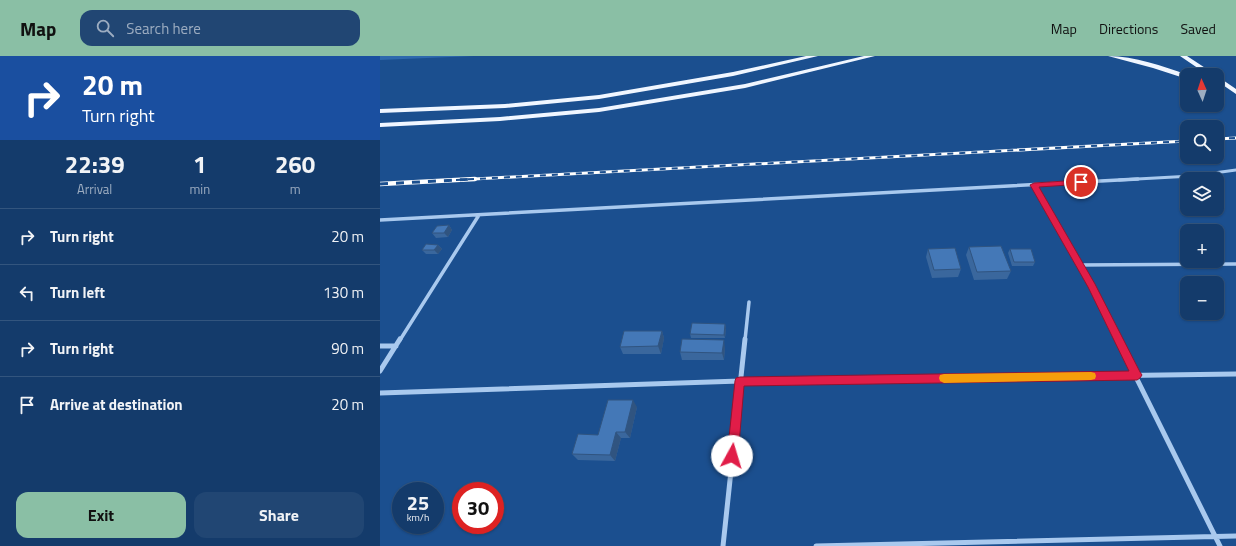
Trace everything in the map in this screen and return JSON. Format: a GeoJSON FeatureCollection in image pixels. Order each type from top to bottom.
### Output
{"type":"FeatureCollection","features":[{"type":"Feature","properties":{"kind":"main road"},"geometry":{"type":"LineString","coordinates":[[380,111],[505,106],[599,97],[733,74],[815,56]]}},
{"type":"Feature","properties":{"kind":"main road"},"geometry":{"type":"LineString","coordinates":[[380,125],[500,119],[599,110],[745,86],[872,56]]}},
{"type":"Feature","properties":{"kind":"main road"},"geometry":{"type":"LineString","coordinates":[[1111,56],[1155,66],[1180,75]]}},
{"type":"Feature","properties":{"kind":"main road"},"geometry":{"type":"LineString","coordinates":[[1183,56],[1202,68]]}},
{"type":"Feature","properties":{"kind":"main road"},"geometry":{"type":"LineString","coordinates":[[1224,84],[1236,93]]}},
{"type":"Feature","properties":{"kind":"main road"},"geometry":{"type":"LineString","coordinates":[[1224,89],[1236,93]]}},
{"type":"Feature","properties":{"kind":"street"},"geometry":{"type":"LineString","coordinates":[[380,220],[1192,176],[1236,170]]}},
{"type":"Feature","properties":{"kind":"street"},"geometry":{"type":"LineString","coordinates":[[1034,185],[1079,265],[1137,375],[1220,546]]}},
{"type":"Feature","properties":{"kind":"street"},"geometry":{"type":"LineString","coordinates":[[380,371],[479,215]]}},
{"type":"Feature","properties":{"kind":"street"},"geometry":{"type":"LineString","coordinates":[[1079,265],[1236,264]]}},
{"type":"Feature","properties":{"kind":"street"},"geometry":{"type":"LineString","coordinates":[[723,546],[749,302]]}},
{"type":"Feature","properties":{"kind":"street"},"geometry":{"type":"LineString","coordinates":[[380,346],[396,346]]}},
{"type":"Feature","properties":{"kind":"street"},"geometry":{"type":"LineString","coordinates":[[380,393],[740,381],[1236,374]]}},
{"type":"Feature","properties":{"kind":"street"},"geometry":{"type":"LineString","coordinates":[[816,546],[1236,536]]}},
{"type":"Feature","properties":{"kind":"shaded area"},"geometry":{"type":"Polygon","coordinates":[[[380,56],[474,56],[380,60],[380,56]]]}},
{"type":"Feature","properties":{"kind":"building"},"geometry":{"type":"Polygon","coordinates":[[[449,225],[444,233],[432,233],[437,226],[449,225]]]}},
{"type":"Feature","properties":{"kind":"building"},"geometry":{"type":"Polygon","coordinates":[[[426,244],[438,245],[434,250],[422,250],[426,244]]]}},
{"type":"Feature","properties":{"kind":"building"},"geometry":{"type":"Polygon","coordinates":[[[1001,246],[1011,271],[977,272],[969,247],[1001,246]]]}},
{"type":"Feature","properties":{"kind":"building"},"geometry":{"type":"Polygon","coordinates":[[[955,248],[961,269],[934,270],[928,249],[955,248]]]}},
{"type":"Feature","properties":{"kind":"building"},"geometry":{"type":"Polygon","coordinates":[[[1010,249],[1031,249],[1035,262],[1014,262],[1010,249]]]}},
{"type":"Feature","properties":{"kind":"building"},"geometry":{"type":"Polygon","coordinates":[[[692,323],[725,324],[724,335],[690,334],[692,323]]]}},
{"type":"Feature","properties":{"kind":"building"},"geometry":{"type":"Polygon","coordinates":[[[624,331],[662,331],[658,346],[620,347],[624,331]]]}},
{"type":"Feature","properties":{"kind":"building"},"geometry":{"type":"Polygon","coordinates":[[[682,339],[724,340],[722,353],[680,352],[682,339]]]}},
{"type":"Feature","properties":{"kind":"building"},"geometry":{"type":"Polygon","coordinates":[[[608,400],[633,400],[625,432],[616,432],[610,455],[572,454],[578,434],[598,435],[608,400]]]}},
{"type":"Feature","properties":{"kind":"railway"},"geometry":{"type":"LineString","coordinates":[[1224,139],[1236,138]]}},
{"type":"Feature","properties":{"kind":"railway"},"geometry":{"type":"LineString","coordinates":[[456,180],[1180,141]]}},
{"type":"Feature","properties":{"kind":"railway"},"geometry":{"type":"LineString","coordinates":[[456,180],[475,179]]}},
{"type":"Feature","properties":{"kind":"railway"},"geometry":{"type":"LineString","coordinates":[[380,184],[456,180]]}},
{"type":"Feature","properties":{"kind":"slow traffic"},"geometry":{"type":"LineString","coordinates":[[944,378],[1091,376]]}},
{"type":"Feature","properties":{"kind":"route"},"geometry":{"type":"LineString","coordinates":[[732,456],[740,381],[1137,375],[1092,286],[1034,185],[1081,182]]}}]}
